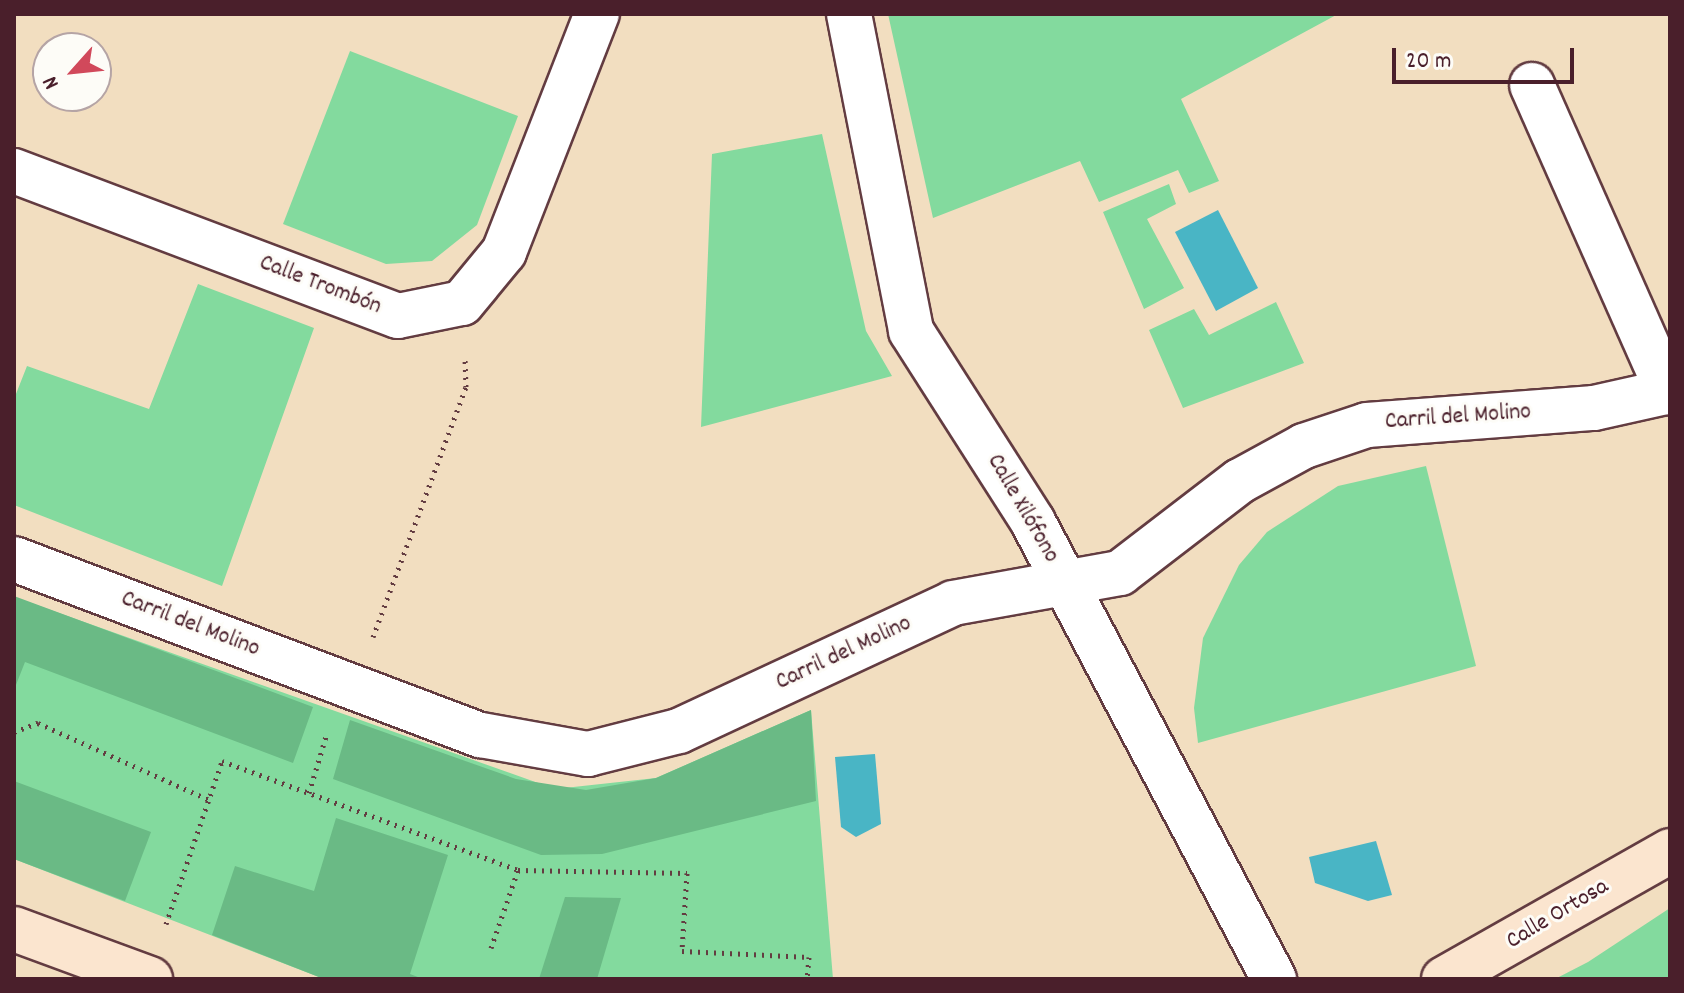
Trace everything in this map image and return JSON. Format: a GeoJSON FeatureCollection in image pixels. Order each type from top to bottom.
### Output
{"type":"FeatureCollection","features":[{"type":"Feature","properties":{"kind":"street","name":"Calle Trombón"},"geometry":{"type":"LineString","coordinates":[[14,171],[398,316],[462,303],[504,252],[597,14]]}},
{"type":"Feature","properties":{"kind":"street","name":"Calle Xilófono"},"geometry":{"type":"LineString","coordinates":[[849,14],[911,331],[1065,584],[1274,979]]}},
{"type":"Feature","properties":{"kind":"street","name":"Carril del Molino"},"geometry":{"type":"LineString","coordinates":[[14,559],[481,735],[588,754],[679,731],[953,603],[1120,573],[1240,481],[1304,446],[1367,425],[1594,408],[1669,392],[1532,85]]}},
{"type":"Feature","properties":{"kind":"street","name":"Calle Ortosa"},"geometry":{"type":"LineString","coordinates":[[1444,979],[1670,851]]}},
{"type":"Feature","properties":{"kind":"street"},"geometry":{"type":"LineString","coordinates":[[14,929],[142,978]]}},
{"type":"Feature","properties":{"kind":"path"},"geometry":{"type":"LineString","coordinates":[[372,639],[466,387]]}},
{"type":"Feature","properties":{"kind":"path"},"geometry":{"type":"LineString","coordinates":[[14,732],[38,723],[209,800]]}},
{"type":"Feature","properties":{"kind":"path"},"geometry":{"type":"LineString","coordinates":[[309,793],[319,758]]}},
{"type":"Feature","properties":{"kind":"path"},"geometry":{"type":"LineString","coordinates":[[166,924],[222,761],[518,870],[687,873],[682,951],[809,957],[807,979]]}},
{"type":"Feature","properties":{"kind":"path"},"geometry":{"type":"LineString","coordinates":[[491,948],[518,870]]}},
{"type":"Feature","properties":{"kind":"green space"},"geometry":{"type":"Polygon","coordinates":[[[888,14],[1338,14],[1181,99],[1219,181],[1189,193],[1178,170],[1099,202],[1080,161],[933,218],[888,14]]]}},
{"type":"Feature","properties":{"kind":"green space"},"geometry":{"type":"Polygon","coordinates":[[[350,51],[518,116],[477,225],[432,261],[386,264],[283,224],[350,51]]]}},
{"type":"Feature","properties":{"kind":"green space"},"geometry":{"type":"Polygon","coordinates":[[[822,134],[866,331],[892,376],[701,427],[712,154],[822,134]]]}},
{"type":"Feature","properties":{"kind":"green space"},"geometry":{"type":"Polygon","coordinates":[[[1169,184],[1176,204],[1147,219],[1184,288],[1144,309],[1103,212],[1169,184]]]}},
{"type":"Feature","properties":{"kind":"green space"},"geometry":{"type":"Polygon","coordinates":[[[198,284],[314,328],[222,586],[14,505],[14,399],[27,366],[149,409],[198,284]]]}},
{"type":"Feature","properties":{"kind":"green space"},"geometry":{"type":"Polygon","coordinates":[[[1276,302],[1304,363],[1183,408],[1149,330],[1194,309],[1209,335],[1276,302]]]}},
{"type":"Feature","properties":{"kind":"green space"},"geometry":{"type":"Polygon","coordinates":[[[1426,466],[1476,666],[1198,743],[1194,708],[1203,638],[1239,565],[1267,532],[1338,486],[1426,466]]]}},
{"type":"Feature","properties":{"kind":"green space"},"geometry":{"type":"Polygon","coordinates":[[[14,596],[313,707],[293,763],[25,662],[14,690],[14,596]]]}},
{"type":"Feature","properties":{"kind":"green space"},"geometry":{"type":"Polygon","coordinates":[[[14,597],[555,789],[656,778],[811,710],[833,979],[324,979],[14,859],[14,597]]]}},
{"type":"Feature","properties":{"kind":"green space"},"geometry":{"type":"Polygon","coordinates":[[[811,710],[816,801],[602,854],[541,855],[333,779],[350,720],[516,779],[586,790],[656,778],[811,710]]]}},
{"type":"Feature","properties":{"kind":"green space"},"geometry":{"type":"Polygon","coordinates":[[[14,781],[151,832],[125,901],[14,859],[14,781]]]}},
{"type":"Feature","properties":{"kind":"green space"},"geometry":{"type":"Polygon","coordinates":[[[336,818],[448,855],[410,974],[423,979],[324,979],[212,935],[235,866],[314,891],[336,818]]]}},
{"type":"Feature","properties":{"kind":"green space"},"geometry":{"type":"Polygon","coordinates":[[[565,897],[621,898],[597,979],[539,979],[565,897]]]}},
{"type":"Feature","properties":{"kind":"green space"},"geometry":{"type":"Polygon","coordinates":[[[1670,908],[1670,979],[1555,979],[1588,962],[1670,908]]]}},
{"type":"Feature","properties":{"kind":"water"},"geometry":{"type":"Polygon","coordinates":[[[1218,210],[1258,288],[1216,311],[1175,232],[1218,210]]]}},
{"type":"Feature","properties":{"kind":"water"},"geometry":{"type":"Polygon","coordinates":[[[875,754],[881,824],[856,837],[841,827],[835,757],[875,754]]]}},
{"type":"Feature","properties":{"kind":"water"},"geometry":{"type":"Polygon","coordinates":[[[1376,841],[1392,895],[1368,901],[1315,883],[1309,857],[1376,841]]]}}]}
